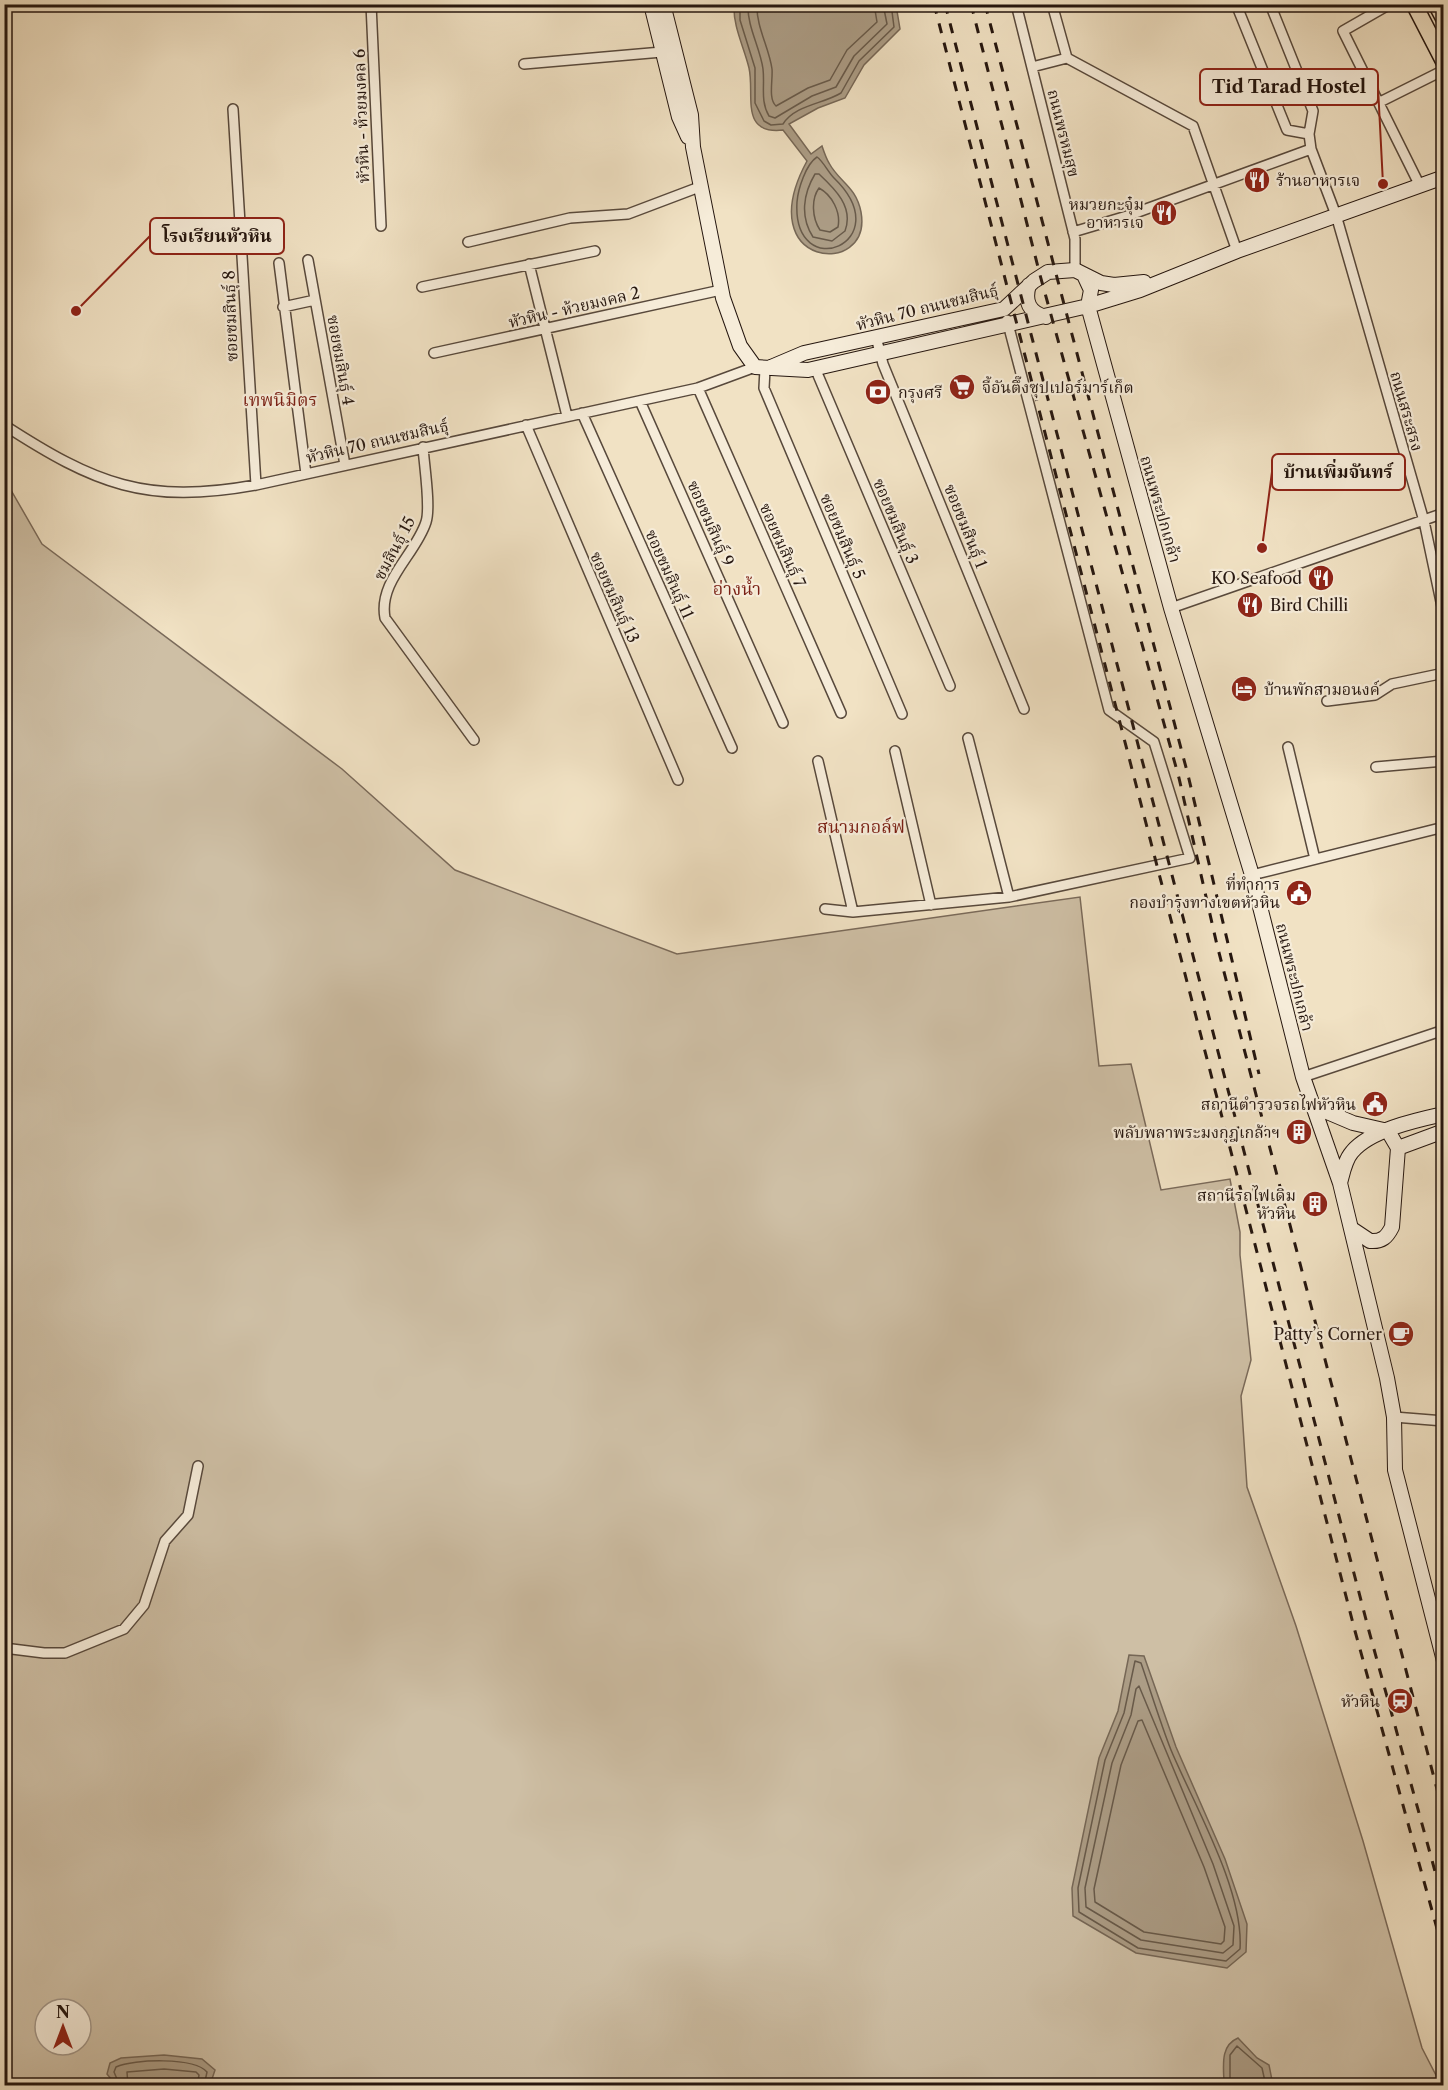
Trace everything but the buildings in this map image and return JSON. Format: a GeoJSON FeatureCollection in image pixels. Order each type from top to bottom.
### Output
{"type":"FeatureCollection","features":[{"type":"Feature","properties":{"kind":"main road"},"geometry":{"type":"LineString","coordinates":[[1414,4],[1443,62]]}},
{"type":"Feature","properties":{"kind":"main road"},"geometry":{"type":"LineString","coordinates":[[1436,4],[1443,19]]}},
{"type":"Feature","properties":{"kind":"street","name":"หัวหิน - ห้วยมงคล 6"},"geometry":{"type":"LineString","coordinates":[[371,4],[381,226]]}},
{"type":"Feature","properties":{"kind":"street"},"geometry":{"type":"LineString","coordinates":[[651,4],[679,117],[693,147]]}},
{"type":"Feature","properties":{"kind":"street"},"geometry":{"type":"LineString","coordinates":[[663,4],[691,115],[693,147],[721,290],[740,346],[760,368]]}},
{"type":"Feature","properties":{"kind":"street","name":"ถนนพรหมสุข"},"geometry":{"type":"LineString","coordinates":[[1016,4],[1073,232],[1080,272]]}},
{"type":"Feature","properties":{"kind":"street"},"geometry":{"type":"LineString","coordinates":[[1052,4],[1067,58]]}},
{"type":"Feature","properties":{"kind":"street"},"geometry":{"type":"LineString","coordinates":[[1236,4],[1287,130],[1309,134]]}},
{"type":"Feature","properties":{"kind":"street","name":"ถนนสระสรง"},"geometry":{"type":"LineString","coordinates":[[1270,4],[1313,111],[1309,134],[1311,149],[1336,216],[1424,521],[1443,616]]}},
{"type":"Feature","properties":{"kind":"street"},"geometry":{"type":"LineString","coordinates":[[1390,4],[1343,32],[1420,186]]}},
{"type":"Feature","properties":{"kind":"street"},"geometry":{"type":"LineString","coordinates":[[524,64],[662,52]]}},
{"type":"Feature","properties":{"kind":"street"},"geometry":{"type":"LineString","coordinates":[[1032,67],[1067,58],[1193,126],[1237,251]]}},
{"type":"Feature","properties":{"kind":"street"},"geometry":{"type":"LineString","coordinates":[[1380,102],[1443,70]]}},
{"type":"Feature","properties":{"kind":"street","name":"ซอยชมสินธุ์ 8"},"geometry":{"type":"LineString","coordinates":[[233,109],[256,484]]}},
{"type":"Feature","properties":{"kind":"street"},"geometry":{"type":"LineString","coordinates":[[1073,232],[1214,185],[1311,149]]}},
{"type":"Feature","properties":{"kind":"street","name":"หัวหิน 70 ถนนชมสินธุ์"},"geometry":{"type":"LineString","coordinates":[[760,368],[815,368],[1088,306],[1140,290],[1237,251],[1443,177]]}},
{"type":"Feature","properties":{"kind":"street"},"geometry":{"type":"LineString","coordinates":[[468,242],[570,218],[628,214],[702,186]]}},
{"type":"Feature","properties":{"kind":"street"},"geometry":{"type":"LineString","coordinates":[[422,287],[595,251]]}},
{"type":"Feature","properties":{"kind":"street","name":"ซอยชมสินธุ์ 4"},"geometry":{"type":"LineString","coordinates":[[308,260],[345,465]]}},
{"type":"Feature","properties":{"kind":"street"},"geometry":{"type":"LineString","coordinates":[[279,263],[306,474]]}},
{"type":"Feature","properties":{"kind":"street"},"geometry":{"type":"LineString","coordinates":[[529,264],[567,416]]}},
{"type":"Feature","properties":{"kind":"street","name":"หัวหิน 70 ถนนชมสินธุ์"},"geometry":{"type":"LineString","coordinates":[[4,425],[79,470],[140,490],[204,492],[306,474],[698,388],[804,353],[1004,309],[1040,275],[1048,272],[1080,272],[1114,285],[1158,281]]}},
{"type":"Feature","properties":{"kind":"street"},"geometry":{"type":"LineString","coordinates":[[1080,272],[1092,290],[1088,306]]}},
{"type":"Feature","properties":{"kind":"street"},"geometry":{"type":"LineString","coordinates":[[1029,285],[1027,300],[1029,307],[1036,315],[1046,317]]}},
{"type":"Feature","properties":{"kind":"street","name":"หัวหิน - ห้วยมงคล 2"},"geometry":{"type":"LineString","coordinates":[[434,353],[721,290]]}},
{"type":"Feature","properties":{"kind":"street"},"geometry":{"type":"LineString","coordinates":[[283,307],[315,300]]}},
{"type":"Feature","properties":{"kind":"street","name":"ถนนพระปกเกล้า"},"geometry":{"type":"LineString","coordinates":[[1088,306],[1171,608],[1252,875],[1303,1077],[1340,1183],[1352,1228],[1394,1417],[1395,1470],[1443,1659]]}},
{"type":"Feature","properties":{"kind":"street"},"geometry":{"type":"LineString","coordinates":[[825,909],[852,912],[1009,897],[1190,858],[1154,742],[1109,710],[1004,309]]}},
{"type":"Feature","properties":{"kind":"street","name":"ซอยชมสินธุ์ 1"},"geometry":{"type":"LineString","coordinates":[[876,337],[880,354],[1024,709]]}},
{"type":"Feature","properties":{"kind":"street","name":"ซอยชมสินธุ์ 5"},"geometry":{"type":"LineString","coordinates":[[760,368],[764,388],[902,714]]}},
{"type":"Feature","properties":{"kind":"street","name":"ซอยชมสินธุ์ 3"},"geometry":{"type":"LineString","coordinates":[[815,368],[950,686]]}},
{"type":"Feature","properties":{"kind":"street","name":"ซอยชมสินธุ์ 7"},"geometry":{"type":"LineString","coordinates":[[698,388],[842,713]]}},
{"type":"Feature","properties":{"kind":"street","name":"ซอยชมสินธุ์ 9"},"geometry":{"type":"LineString","coordinates":[[640,401],[783,723]]}},
{"type":"Feature","properties":{"kind":"street","name":"ซอยชมสินธุ์ 11"},"geometry":{"type":"LineString","coordinates":[[582,413],[732,748]]}},
{"type":"Feature","properties":{"kind":"street","name":"ซอยชมสินธุ์ 13"},"geometry":{"type":"LineString","coordinates":[[526,425],[678,780]]}},
{"type":"Feature","properties":{"kind":"street","name":"ชมสินธุ์ 15"},"geometry":{"type":"LineString","coordinates":[[423,447],[426,522],[390,586],[383,607],[385,618],[474,740]]}},
{"type":"Feature","properties":{"kind":"street"},"geometry":{"type":"LineString","coordinates":[[1171,608],[1443,513]]}},
{"type":"Feature","properties":{"kind":"street"},"geometry":{"type":"LineString","coordinates":[[1327,701],[1375,695],[1392,684],[1443,673]]}},
{"type":"Feature","properties":{"kind":"street"},"geometry":{"type":"LineString","coordinates":[[968,738],[1009,897]]}},
{"type":"Feature","properties":{"kind":"street"},"geometry":{"type":"LineString","coordinates":[[1288,747],[1315,859]]}},
{"type":"Feature","properties":{"kind":"street"},"geometry":{"type":"LineString","coordinates":[[895,751],[931,905]]}},
{"type":"Feature","properties":{"kind":"street"},"geometry":{"type":"LineString","coordinates":[[818,761],[852,912]]}},
{"type":"Feature","properties":{"kind":"street"},"geometry":{"type":"LineString","coordinates":[[1376,767],[1443,761]]}},
{"type":"Feature","properties":{"kind":"street"},"geometry":{"type":"LineString","coordinates":[[1252,875],[1443,827]]}},
{"type":"Feature","properties":{"kind":"street"},"geometry":{"type":"LineString","coordinates":[[1303,1077],[1443,1030]]}},
{"type":"Feature","properties":{"kind":"street"},"geometry":{"type":"LineString","coordinates":[[1313,1106],[1353,1123],[1388,1131],[1398,1148],[1392,1227],[1383,1240],[1370,1252],[1362,1275]]}},
{"type":"Feature","properties":{"kind":"street"},"geometry":{"type":"LineString","coordinates":[[1340,1183],[1352,1152],[1365,1142],[1408,1123],[1443,1114]]}},
{"type":"Feature","properties":{"kind":"street"},"geometry":{"type":"LineString","coordinates":[[1398,1148],[1443,1131]]}},
{"type":"Feature","properties":{"kind":"street"},"geometry":{"type":"LineString","coordinates":[[1352,1228],[1366,1239],[1383,1240]]}},
{"type":"Feature","properties":{"kind":"street"},"geometry":{"type":"LineString","coordinates":[[1394,1417],[1443,1421]]}},
{"type":"Feature","properties":{"kind":"street"},"geometry":{"type":"LineString","coordinates":[[4,1648],[65,1653],[124,1629],[144,1605],[165,1541],[188,1515],[198,1466]]}},
{"type":"Feature","properties":{"kind":"shaded area"},"geometry":{"type":"Polygon","coordinates":[[[4,478],[42,544],[342,769],[455,870],[677,954],[1080,897],[1099,1066],[1131,1064],[1161,1190],[1230,1179],[1240,1232],[1240,1255],[1251,1360],[1241,1396],[1247,1487],[1296,1626],[1363,1841],[1422,2048],[1441,2085],[5,2085],[4,478]]]}},
{"type":"Feature","properties":{"kind":"water"},"geometry":{"type":"Polygon","coordinates":[[[734,5],[896,5],[900,29],[864,65],[845,98],[818,108],[789,124],[811,154],[822,146],[833,169],[859,203],[860,233],[849,247],[834,254],[817,252],[802,242],[793,224],[793,197],[807,161],[783,130],[769,130],[760,126],[754,119],[749,68],[737,29],[734,5]]]}},
{"type":"Feature","properties":{"kind":"water"},"geometry":{"type":"Polygon","coordinates":[[[1129,1655],[1144,1656],[1176,1747],[1225,1859],[1247,1924],[1246,1952],[1227,1968],[1136,1953],[1073,1916],[1072,1888],[1099,1758],[1118,1711],[1129,1655]]]}},
{"type":"Feature","properties":{"kind":"water"},"geometry":{"type":"Polygon","coordinates":[[[1238,2038],[1257,2058],[1269,2065],[1273,2085],[1224,2085],[1225,2052],[1228,2046],[1238,2038]]]}},
{"type":"Feature","properties":{"kind":"water"},"geometry":{"type":"Polygon","coordinates":[[[164,2055],[202,2059],[215,2070],[210,2085],[116,2085],[107,2074],[110,2063],[121,2058],[164,2055]]]}},
{"type":"Feature","properties":{"kind":"railway"},"geometry":{"type":"LineString","coordinates":[[934,4],[1355,1631],[1444,1954]]}},
{"type":"Feature","properties":{"kind":"railway"},"geometry":{"type":"LineString","coordinates":[[945,4],[1369,1631],[1444,1904]]}},
{"type":"Feature","properties":{"kind":"railway"},"geometry":{"type":"LineString","coordinates":[[971,4],[1040,275],[1179,778],[1217,945],[1444,1816]]}},
{"type":"Feature","properties":{"kind":"railway"},"geometry":{"type":"LineString","coordinates":[[985,4],[1188,775],[1259,1074]]}},
{"type":"Feature","properties":{"kind":"place","name":"ร้านอาหารเจ"},"geometry":{"type":"Point","coordinates":[1257,180]}},
{"type":"Feature","properties":{"kind":"place","name":"Tid Tarad Hostel"},"geometry":{"type":"Point","coordinates":[1383,184]}},
{"type":"Feature","properties":{"kind":"place","name":"หมวยกะจุ๋ม อาหารเจ"},"geometry":{"type":"Point","coordinates":[1164,213]}},
{"type":"Feature","properties":{"kind":"place","name":"โรงเรียนหัวหิน"},"geometry":{"type":"Point","coordinates":[76,311]}},
{"type":"Feature","properties":{"kind":"place","name":"จี้อันตึ๊งซุปเปอร์มาร์เก็ต"},"geometry":{"type":"Point","coordinates":[962,387]}},
{"type":"Feature","properties":{"kind":"place","name":"กรุงศรี"},"geometry":{"type":"Point","coordinates":[878,392]}},
{"type":"Feature","properties":{"kind":"place","name":"บ้านเพิ่มจันทร์"},"geometry":{"type":"Point","coordinates":[1262,548]}},
{"type":"Feature","properties":{"kind":"place","name":"KO Seafood"},"geometry":{"type":"Point","coordinates":[1321,578]}},
{"type":"Feature","properties":{"kind":"place","name":"Bird Chilli"},"geometry":{"type":"Point","coordinates":[1250,605]}},
{"type":"Feature","properties":{"kind":"place","name":"บ้านพักสามอนงค์"},"geometry":{"type":"Point","coordinates":[1244,689]}},
{"type":"Feature","properties":{"kind":"place","name":"ที่ทำการ กองบำรุงทางเขตหัวหิน"},"geometry":{"type":"Point","coordinates":[1299,893]}},
{"type":"Feature","properties":{"kind":"place","name":"สถานีตำรวจรถไฟหัวหิน"},"geometry":{"type":"Point","coordinates":[1375,1104]}},
{"type":"Feature","properties":{"kind":"place","name":"พลับพลาพระมงกุฎเกล้าฯ"},"geometry":{"type":"Point","coordinates":[1299,1132]}},
{"type":"Feature","properties":{"kind":"place","name":"สถานีรถไฟเดิม หัวหิน"},"geometry":{"type":"Point","coordinates":[1315,1204]}},
{"type":"Feature","properties":{"kind":"place","name":"Patty’s Corner"},"geometry":{"type":"Point","coordinates":[1401,1334]}},
{"type":"Feature","properties":{"kind":"place","name":"หัวหิน"},"geometry":{"type":"Point","coordinates":[1400,1701]}},
{"type":"Feature","properties":{"kind":"district","name":"เทพนิมิตร"},"geometry":{"type":"Point","coordinates":[280,400]}},
{"type":"Feature","properties":{"kind":"district","name":"อ่างน้ำ"},"geometry":{"type":"Point","coordinates":[737,589]}},
{"type":"Feature","properties":{"kind":"district","name":"สนามกอล์ฟ"},"geometry":{"type":"Point","coordinates":[861,827]}}]}
